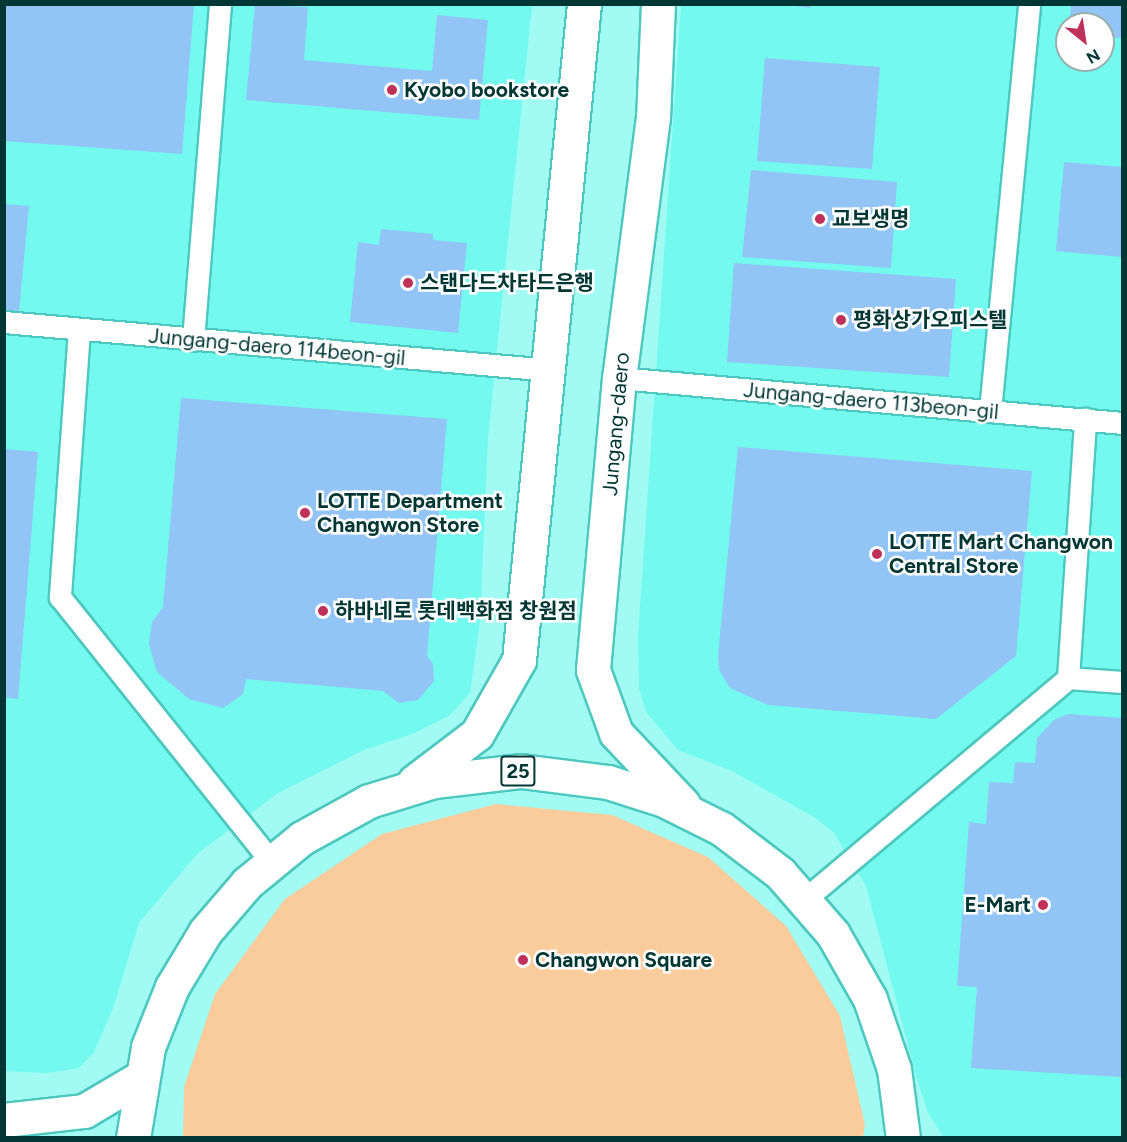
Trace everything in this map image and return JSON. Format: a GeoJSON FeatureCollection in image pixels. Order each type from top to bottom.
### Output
{"type":"FeatureCollection","features":[{"type":"Feature","properties":{"kind":"main road"},"geometry":{"type":"LineString","coordinates":[[405,789],[477,734],[519,660],[550,370],[584,4]]}},
{"type":"Feature","properties":{"kind":"main road","name":"Jungang-daero"},"geometry":{"type":"LineString","coordinates":[[658,4],[653,117],[619,378],[592,670],[616,733],[690,812]]}},
{"type":"Feature","properties":{"kind":"main road","name":"25"},"geometry":{"type":"LineString","coordinates":[[133,1137],[140,1077],[159,1016],[187,958],[225,906],[271,861],[334,818],[405,789],[492,772],[550,773],[636,789],[690,812],[752,850],[805,899],[841,946],[870,999],[890,1055],[908,1129]]}},
{"type":"Feature","properties":{"kind":"main road"},"geometry":{"type":"LineString","coordinates":[[15,1120],[84,1111],[140,1077]]}},
{"type":"Feature","properties":{"kind":"main road"},"geometry":{"type":"LineString","coordinates":[[15,1120],[63,1137]]}},
{"type":"Feature","properties":{"kind":"street"},"geometry":{"type":"LineString","coordinates":[[193,340],[220,4]]}},
{"type":"Feature","properties":{"kind":"street"},"geometry":{"type":"LineString","coordinates":[[990,411],[1029,4]]}},
{"type":"Feature","properties":{"kind":"street","name":"Jungang-daero 114beon-gil"},"geometry":{"type":"LineString","coordinates":[[4,322],[550,370]]}},
{"type":"Feature","properties":{"kind":"street"},"geometry":{"type":"LineString","coordinates":[[79,330],[60,597],[271,861]]}},
{"type":"Feature","properties":{"kind":"street","name":"Jungang-daero 113beon-gil"},"geometry":{"type":"LineString","coordinates":[[619,378],[1122,423]]}},
{"type":"Feature","properties":{"kind":"street"},"geometry":{"type":"LineString","coordinates":[[1068,678],[1085,419]]}},
{"type":"Feature","properties":{"kind":"street"},"geometry":{"type":"LineString","coordinates":[[805,899],[1068,678],[1122,682]]}},
{"type":"Feature","properties":{"kind":"shaded area"},"geometry":{"type":"Polygon","coordinates":[[[4,5],[532,5],[488,438],[480,622],[470,693],[450,715],[415,733],[364,750],[278,793],[197,854],[139,923],[113,1008],[94,1052],[79,1068],[47,1073],[4,1071],[4,5]]]}},
{"type":"Feature","properties":{"kind":"shaded area"},"geometry":{"type":"Polygon","coordinates":[[[681,5],[1122,5],[1122,1137],[944,1137],[928,1113],[917,1079],[866,886],[834,833],[814,817],[732,771],[678,750],[647,713],[639,689],[638,636],[681,5]]]}},
{"type":"Feature","properties":{"kind":"shaded area","name":"Changwon Square"},"geometry":{"type":"Polygon","coordinates":[[[496,804],[612,815],[708,857],[786,926],[840,1016],[865,1125],[863,1137],[183,1137],[184,1087],[215,994],[285,899],[382,834],[496,804]]]}},
{"type":"Feature","properties":{"kind":"building"},"geometry":{"type":"Polygon","coordinates":[[[4,4],[194,4],[182,154],[4,141],[4,4]]]}},
{"type":"Feature","properties":{"kind":"building"},"geometry":{"type":"Polygon","coordinates":[[[783,4],[811,4],[810,8],[783,4]]]}},
{"type":"Feature","properties":{"kind":"building"},"geometry":{"type":"Polygon","coordinates":[[[1071,4],[1122,4],[1122,38],[1115,38],[1115,12],[1071,12],[1071,4]]]}},
{"type":"Feature","properties":{"kind":"building"},"geometry":{"type":"Polygon","coordinates":[[[255,5],[308,7],[304,60],[432,71],[437,15],[488,20],[479,120],[246,100],[255,5]]]}},
{"type":"Feature","properties":{"kind":"building"},"geometry":{"type":"Polygon","coordinates":[[[765,58],[880,67],[872,169],[757,161],[765,58]]]}},
{"type":"Feature","properties":{"kind":"building"},"geometry":{"type":"Polygon","coordinates":[[[1064,162],[1122,167],[1122,257],[1056,251],[1064,162]]]}},
{"type":"Feature","properties":{"kind":"building","name":"교보생명"},"geometry":{"type":"Polygon","coordinates":[[[751,170],[897,182],[891,268],[742,257],[751,170]]]}},
{"type":"Feature","properties":{"kind":"building"},"geometry":{"type":"Polygon","coordinates":[[[4,204],[29,206],[19,311],[4,310],[4,204]]]}},
{"type":"Feature","properties":{"kind":"building","name":"스탠다드차타드은행"},"geometry":{"type":"Polygon","coordinates":[[[381,229],[433,234],[433,240],[467,243],[458,333],[350,322],[358,242],[379,245],[381,229]]]}},
{"type":"Feature","properties":{"kind":"building","name":"평화상가오피스텔"},"geometry":{"type":"Polygon","coordinates":[[[734,263],[956,279],[949,377],[727,362],[734,263]]]}},
{"type":"Feature","properties":{"kind":"building","name":"LOTTE Department Changwon Store"},"geometry":{"type":"Polygon","coordinates":[[[181,398],[447,419],[427,656],[433,664],[434,681],[418,700],[399,703],[383,691],[246,679],[243,694],[223,708],[189,699],[157,672],[149,644],[152,622],[163,607],[181,398]]]}},
{"type":"Feature","properties":{"kind":"building","name":"LOTTE Mart Changwon Central Store"},"geometry":{"type":"Polygon","coordinates":[[[738,447],[1032,471],[1016,656],[936,719],[768,705],[730,688],[719,670],[718,656],[738,447]]]}},
{"type":"Feature","properties":{"kind":"building"},"geometry":{"type":"Polygon","coordinates":[[[4,449],[38,452],[18,699],[4,697],[4,449]]]}},
{"type":"Feature","properties":{"kind":"building","name":"E-Mart"},"geometry":{"type":"Polygon","coordinates":[[[1069,714],[1122,718],[1122,1077],[971,1068],[977,987],[957,986],[969,822],[986,824],[989,782],[1013,783],[1015,762],[1035,763],[1037,738],[1055,719],[1069,714]]]}},
{"type":"Feature","properties":{"kind":"place","name":"Kyobo bookstore"},"geometry":{"type":"Point","coordinates":[392,90]}},
{"type":"Feature","properties":{"kind":"place","name":"교보생명"},"geometry":{"type":"Point","coordinates":[820,219]}},
{"type":"Feature","properties":{"kind":"place","name":"스탠다드차타드은행"},"geometry":{"type":"Point","coordinates":[408,283]}},
{"type":"Feature","properties":{"kind":"place","name":"평화상가오피스텔"},"geometry":{"type":"Point","coordinates":[841,320]}},
{"type":"Feature","properties":{"kind":"place","name":"LOTTE Department Changwon Store"},"geometry":{"type":"Point","coordinates":[305,513]}},
{"type":"Feature","properties":{"kind":"place","name":"LOTTE Mart Changwon Central Store"},"geometry":{"type":"Point","coordinates":[877,554]}},
{"type":"Feature","properties":{"kind":"place","name":"하바네로 롯데백화점 창원점"},"geometry":{"type":"Point","coordinates":[323,611]}},
{"type":"Feature","properties":{"kind":"place","name":"E-Mart"},"geometry":{"type":"Point","coordinates":[1043,905]}},
{"type":"Feature","properties":{"kind":"place","name":"Changwon Square"},"geometry":{"type":"Point","coordinates":[523,960]}}]}
